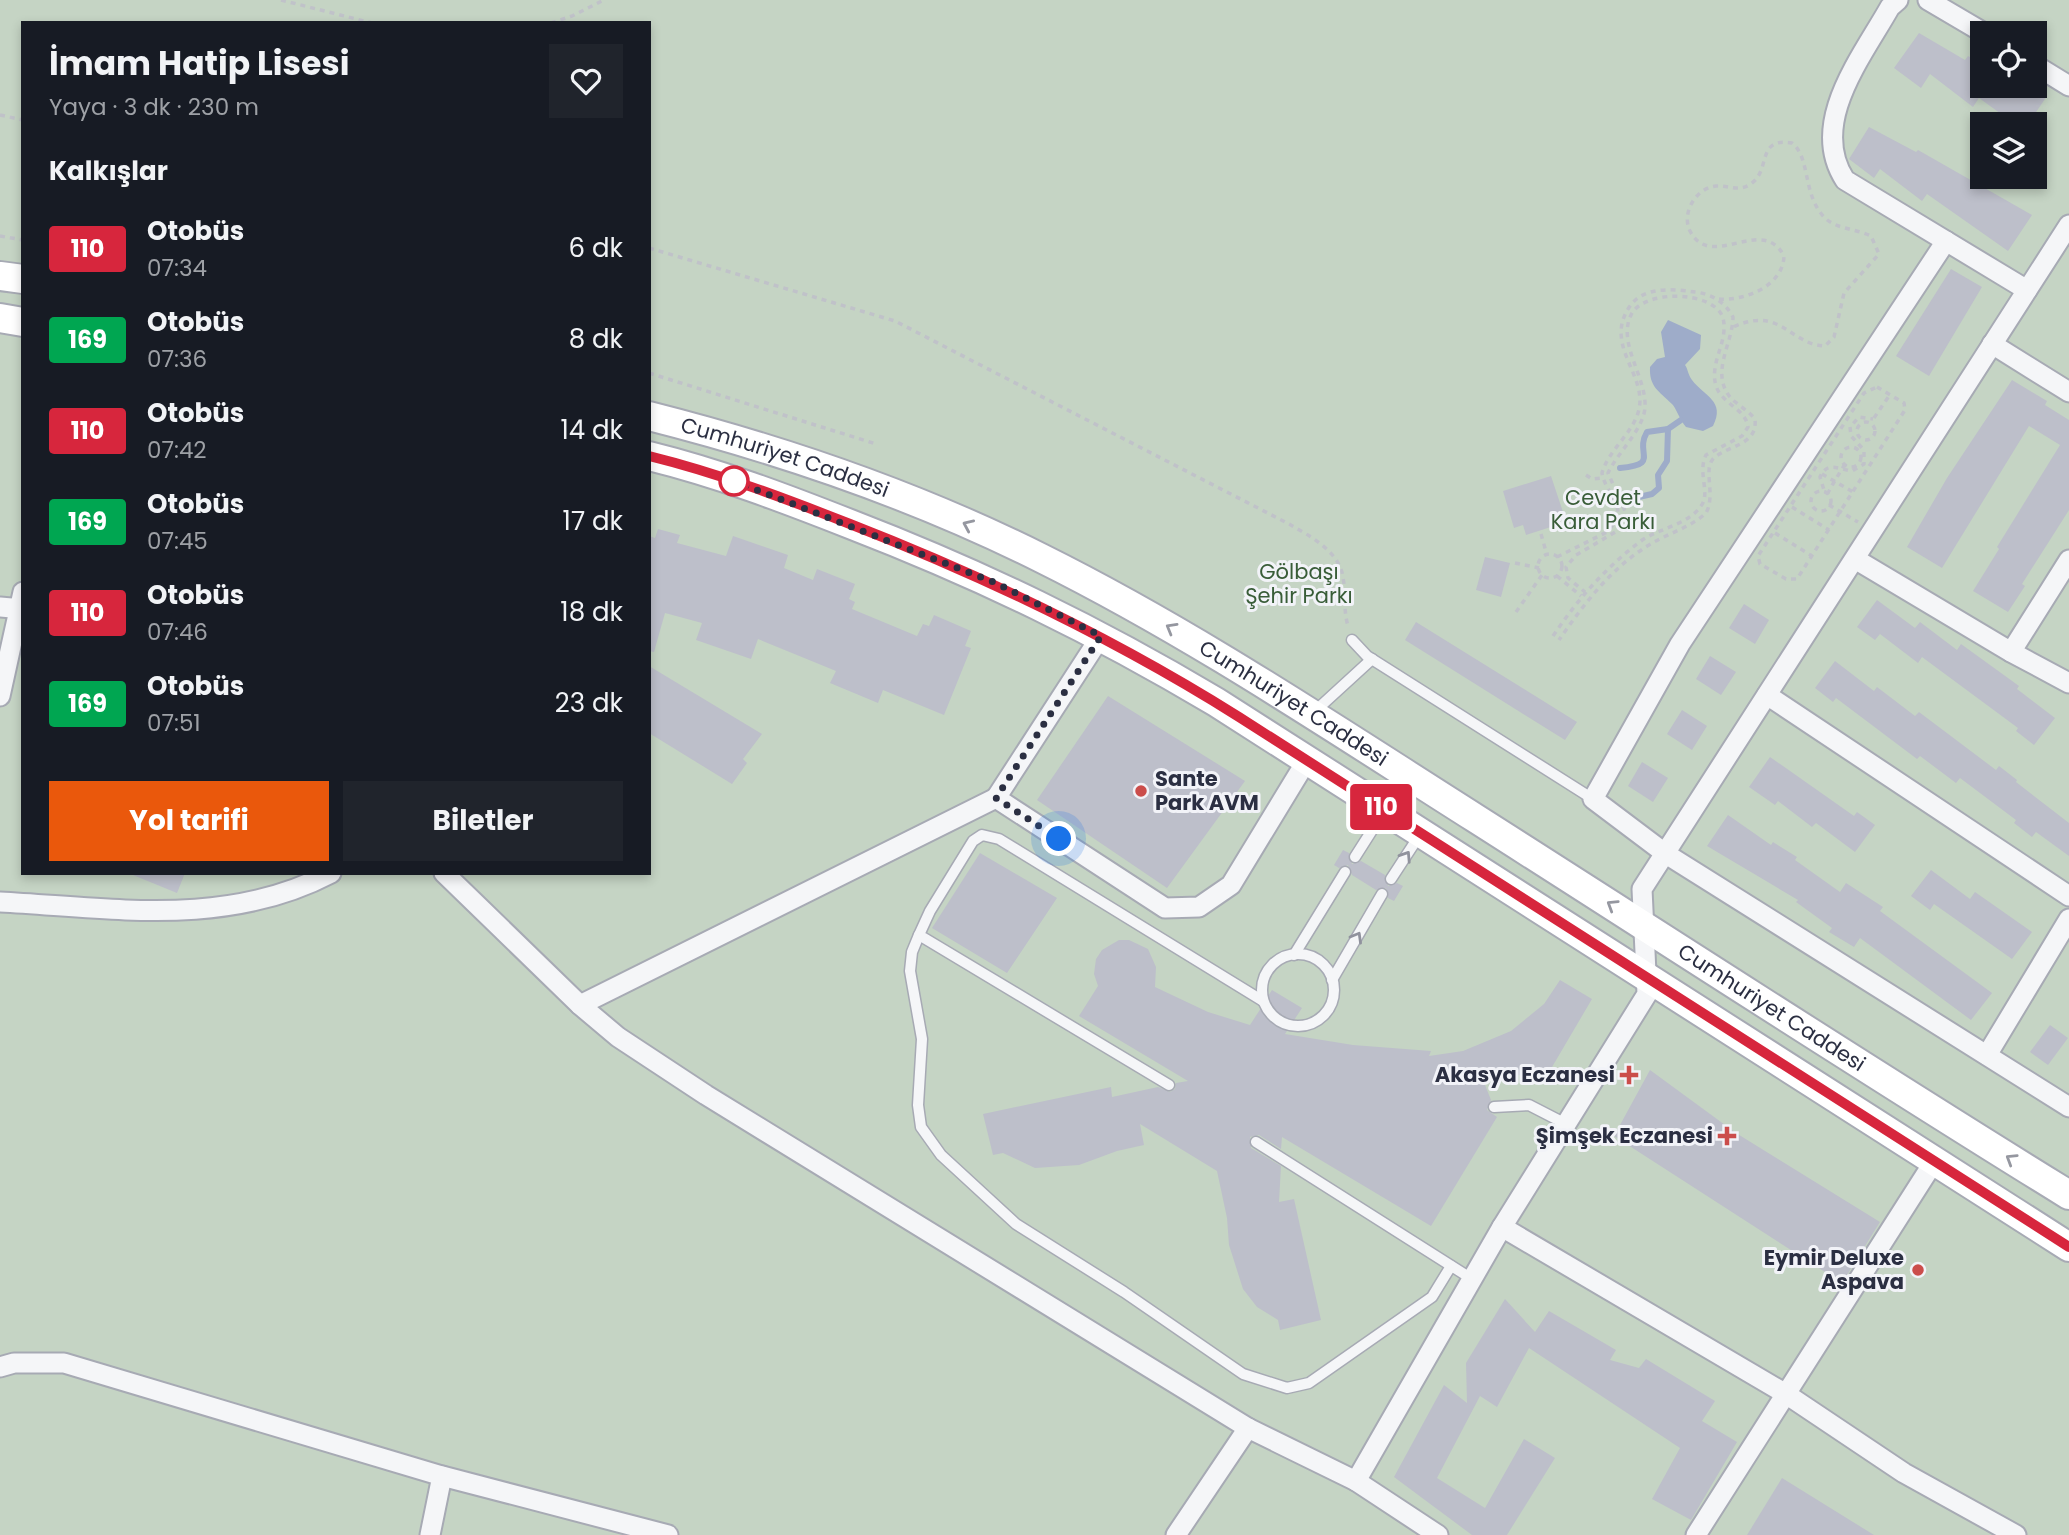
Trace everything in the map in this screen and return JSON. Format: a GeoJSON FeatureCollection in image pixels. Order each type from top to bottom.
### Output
{"type":"FeatureCollection","features":[{"type":"Feature","properties":{"kind":"main road"},"geometry":{"type":"LineString","coordinates":[[0,276],[21,279]]}},
{"type":"Feature","properties":{"kind":"main road"},"geometry":{"type":"LineString","coordinates":[[0,318],[21,322]]}},
{"type":"Feature","properties":{"kind":"main road","name":"Cumhuriyet Caddesi"},"geometry":{"type":"LineString","coordinates":[[651,417],[747,443],[887,492],[963,522],[1103,590],[1312,715],[2069,1195]]}},
{"type":"Feature","properties":{"kind":"main road","name":"Cumhuriyet Caddesi"},"geometry":{"type":"LineString","coordinates":[[651,457],[800,504],[900,543],[996,583],[1101,636],[1307,760],[2069,1247]]}},
{"type":"Feature","properties":{"kind":"street"},"geometry":{"type":"LineString","coordinates":[[1898,0],[1890,7],[1836,105],[1833,132],[1835,164],[1845,180],[2027,290]]}},
{"type":"Feature","properties":{"kind":"street"},"geometry":{"type":"LineString","coordinates":[[1928,0],[1970,25]]}},
{"type":"Feature","properties":{"kind":"street"},"geometry":{"type":"LineString","coordinates":[[2047,72],[2069,86]]}},
{"type":"Feature","properties":{"kind":"street"},"geometry":{"type":"LineString","coordinates":[[1356,1481],[1502,1227],[1647,995],[1642,889],[2069,225]]}},
{"type":"Feature","properties":{"kind":"street"},"geometry":{"type":"LineString","coordinates":[[1946,241],[1680,644],[1593,799],[1666,854],[2069,1107]]}},
{"type":"Feature","properties":{"kind":"street"},"geometry":{"type":"LineString","coordinates":[[1992,344],[2069,391]]}},
{"type":"Feature","properties":{"kind":"street"},"geometry":{"type":"LineString","coordinates":[[1855,559],[2011,652],[2069,682]]}},
{"type":"Feature","properties":{"kind":"street"},"geometry":{"type":"LineString","coordinates":[[2011,652],[2069,560]]}},
{"type":"Feature","properties":{"kind":"street"},"geometry":{"type":"LineString","coordinates":[[0,696],[16,604]]}},
{"type":"Feature","properties":{"kind":"street"},"geometry":{"type":"LineString","coordinates":[[580,1005],[996,798],[1065,680],[1101,636]]}},
{"type":"Feature","properties":{"kind":"street"},"geometry":{"type":"LineString","coordinates":[[1768,695],[2069,895]]}},
{"type":"Feature","properties":{"kind":"street"},"geometry":{"type":"LineString","coordinates":[[996,798],[1165,908],[1199,908],[1231,885],[1307,760]]}},
{"type":"Feature","properties":{"kind":"street"},"geometry":{"type":"LineString","coordinates":[[0,902],[125,911],[210,911],[261,901],[326,875]]}},
{"type":"Feature","properties":{"kind":"street"},"geometry":{"type":"LineString","coordinates":[[446,875],[580,1005],[618,1037],[706,1095],[1248,1428],[1356,1481],[1438,1535]]}},
{"type":"Feature","properties":{"kind":"street"},"geometry":{"type":"LineString","coordinates":[[1987,1055],[2069,919]]}},
{"type":"Feature","properties":{"kind":"street"},"geometry":{"type":"LineString","coordinates":[[1696,1535],[1935,1160]]}},
{"type":"Feature","properties":{"kind":"street"},"geometry":{"type":"LineString","coordinates":[[1502,1227],[1786,1394],[1904,1473],[2015,1535]]}},
{"type":"Feature","properties":{"kind":"street"},"geometry":{"type":"LineString","coordinates":[[7,1365],[64,1363],[442,1476],[668,1535]]}},
{"type":"Feature","properties":{"kind":"street"},"geometry":{"type":"LineString","coordinates":[[1176,1535],[1248,1428]]}},
{"type":"Feature","properties":{"kind":"street"},"geometry":{"type":"LineString","coordinates":[[430,1535],[442,1476]]}},
{"type":"Feature","properties":{"kind":"lane"},"geometry":{"type":"LineString","coordinates":[[1351,637],[1372,659],[1593,799]]}},
{"type":"Feature","properties":{"kind":"lane"},"geometry":{"type":"LineString","coordinates":[[1312,715],[1372,659]]}},
{"type":"Feature","properties":{"kind":"lane"},"geometry":{"type":"LineString","coordinates":[[1355,857],[1385,810]]}},
{"type":"Feature","properties":{"kind":"lane"},"geometry":{"type":"LineString","coordinates":[[1391,879],[1421,833]]}},
{"type":"Feature","properties":{"kind":"lane"},"geometry":{"type":"LineString","coordinates":[[1264,1001],[992,836],[982,835],[973,841],[930,911],[912,952],[910,971],[922,1039],[918,1105],[921,1127],[927,1139],[965,1179],[1016,1224],[1124,1292],[1243,1374],[1287,1388],[1309,1383],[1432,1297],[1451,1266]]}},
{"type":"Feature","properties":{"kind":"lane"},"geometry":{"type":"LineString","coordinates":[[1294,955],[1317,961],[1332,980],[1333,993],[1329,1008],[1319,1019],[1305,1025],[1291,1025],[1277,1020],[1264,1001],[1262,991],[1268,971],[1275,963],[1294,955],[1345,872]]}},
{"type":"Feature","properties":{"kind":"lane"},"geometry":{"type":"LineString","coordinates":[[1332,980],[1382,894]]}},
{"type":"Feature","properties":{"kind":"lane"},"geometry":{"type":"LineString","coordinates":[[919,935],[1169,1085]]}},
{"type":"Feature","properties":{"kind":"lane"},"geometry":{"type":"LineString","coordinates":[[1494,1107],[1529,1105],[1566,1124]]}},
{"type":"Feature","properties":{"kind":"lane"},"geometry":{"type":"LineString","coordinates":[[1256,1142],[1472,1279]]}},
{"type":"Feature","properties":{"kind":"path"},"geometry":{"type":"LineString","coordinates":[[281,0],[364,21]]}},
{"type":"Feature","properties":{"kind":"path"},"geometry":{"type":"LineString","coordinates":[[557,21],[604,0]]}},
{"type":"Feature","properties":{"kind":"path"},"geometry":{"type":"LineString","coordinates":[[0,115],[21,120]]}},
{"type":"Feature","properties":{"kind":"path"},"geometry":{"type":"LineString","coordinates":[[1717,299],[1738,298],[1772,282],[1781,274],[1784,256],[1774,244],[1755,238],[1714,248],[1702,244],[1690,231],[1688,222],[1691,205],[1698,195],[1714,186],[1739,189],[1749,186],[1756,181],[1769,148],[1776,143],[1792,143],[1803,158],[1805,181],[1819,211],[1834,224],[1871,236],[1879,254],[1847,286],[1834,337],[1825,346],[1812,343],[1791,330],[1760,320],[1752,319],[1733,327]]}},
{"type":"Feature","properties":{"kind":"path"},"geometry":{"type":"LineString","coordinates":[[0,236],[21,240]]}},
{"type":"Feature","properties":{"kind":"path"},"geometry":{"type":"LineString","coordinates":[[651,249],[895,321],[1289,524],[1314,538],[1336,560],[1343,574],[1342,607],[1351,637]]}},
{"type":"Feature","properties":{"kind":"path"},"geometry":{"type":"LineString","coordinates":[[1558,576],[1547,578],[1542,575],[1539,568],[1541,558],[1547,555],[1557,557],[1607,532],[1615,524],[1618,505],[1602,478],[1605,465],[1639,412],[1638,394],[1620,335],[1621,322],[1628,309],[1636,298],[1652,291],[1705,293],[1717,299],[1728,307],[1733,317],[1722,374],[1730,396],[1755,419],[1750,437],[1711,461],[1708,468],[1712,495],[1706,513],[1642,549],[1611,575],[1581,607],[1559,640]]}},
{"type":"Feature","properties":{"kind":"path"},"geometry":{"type":"LineString","coordinates":[[1553,636],[1581,596],[1643,540],[1699,510],[1705,496],[1701,469],[1706,455],[1741,436],[1748,427],[1746,418],[1724,401],[1716,386],[1715,364],[1724,324],[1718,308],[1707,302],[1682,297],[1654,298],[1644,300],[1632,314],[1628,338],[1644,386],[1645,410],[1608,472],[1625,511],[1619,530],[1576,555],[1566,567],[1568,578],[1585,592]]}},
{"type":"Feature","properties":{"kind":"path"},"geometry":{"type":"LineString","coordinates":[[651,374],[876,444]]}},
{"type":"Feature","properties":{"kind":"path"},"geometry":{"type":"LineString","coordinates":[[1877,387],[1905,407],[1829,530],[1797,579],[1793,580],[1760,564],[1758,556],[1847,419],[1864,393],[1877,387]]}},
{"type":"Feature","properties":{"kind":"path"},"geometry":{"type":"LineString","coordinates":[[1859,427],[1872,421],[1890,395]]}},
{"type":"Feature","properties":{"kind":"path"},"geometry":{"type":"LineString","coordinates":[[1852,422],[1864,416],[1872,421],[1875,427],[1874,436]]}},
{"type":"Feature","properties":{"kind":"path"},"geometry":{"type":"LineString","coordinates":[[1847,419],[1859,427]]}},
{"type":"Feature","properties":{"kind":"path"},"geometry":{"type":"LineString","coordinates":[[1852,422],[1851,436],[1860,440],[1874,436]]}},
{"type":"Feature","properties":{"kind":"path"},"geometry":{"type":"LineString","coordinates":[[1821,473],[1829,467],[1843,467],[1852,471],[1862,463],[1866,455],[1860,440],[1859,427]]}},
{"type":"Feature","properties":{"kind":"path"},"geometry":{"type":"LineString","coordinates":[[1874,436],[1885,442]]}},
{"type":"Feature","properties":{"kind":"path"},"geometry":{"type":"LineString","coordinates":[[1856,448],[1860,440]]}},
{"type":"Feature","properties":{"kind":"path"},"geometry":{"type":"LineString","coordinates":[[1830,444],[1843,452]]}},
{"type":"Feature","properties":{"kind":"path"},"geometry":{"type":"LineString","coordinates":[[1829,505],[1828,493],[1843,467],[1843,452],[1848,448],[1856,448]]}},
{"type":"Feature","properties":{"kind":"path"},"geometry":{"type":"LineString","coordinates":[[1856,448],[1862,463]]}},
{"type":"Feature","properties":{"kind":"path"},"geometry":{"type":"LineString","coordinates":[[1862,463],[1869,467]]}},
{"type":"Feature","properties":{"kind":"path"},"geometry":{"type":"LineString","coordinates":[[1814,469],[1853,492]]}},
{"type":"Feature","properties":{"kind":"path"},"geometry":{"type":"LineString","coordinates":[[1821,473],[1821,486],[1828,493]]}},
{"type":"Feature","properties":{"kind":"path"},"geometry":{"type":"LineString","coordinates":[[1586,475],[1591,479],[1602,478]]}},
{"type":"Feature","properties":{"kind":"path"},"geometry":{"type":"LineString","coordinates":[[1801,488],[1813,496]]}},
{"type":"Feature","properties":{"kind":"path"},"geometry":{"type":"LineString","coordinates":[[1813,496],[1821,491],[1828,493]]}},
{"type":"Feature","properties":{"kind":"path"},"geometry":{"type":"LineString","coordinates":[[1813,496],[1812,505],[1816,509],[1822,511],[1829,505]]}},
{"type":"Feature","properties":{"kind":"path"},"geometry":{"type":"LineString","coordinates":[[1829,505],[1840,512]]}},
{"type":"Feature","properties":{"kind":"path"},"geometry":{"type":"LineString","coordinates":[[1790,506],[1829,530]]}},
{"type":"Feature","properties":{"kind":"path"},"geometry":{"type":"LineString","coordinates":[[1773,532],[1812,556]]}},
{"type":"Feature","properties":{"kind":"path"},"geometry":{"type":"LineString","coordinates":[[1541,534],[1547,555]]}},
{"type":"Feature","properties":{"kind":"path"},"geometry":{"type":"LineString","coordinates":[[1557,557],[1562,567],[1558,576]]}},
{"type":"Feature","properties":{"kind":"path"},"geometry":{"type":"LineString","coordinates":[[1515,563],[1539,568]]}},
{"type":"Feature","properties":{"kind":"path"},"geometry":{"type":"LineString","coordinates":[[1516,612],[1542,575]]}},
{"type":"Feature","properties":{"kind":"path"},"geometry":{"type":"LineString","coordinates":[[1558,576],[1581,596]]}},
{"type":"Feature","properties":{"kind":"green space"},"geometry":{"type":"Polygon","coordinates":[[[0,0],[2069,0],[2069,1535],[0,1535],[0,0]]]}},
{"type":"Feature","properties":{"kind":"water"},"geometry":{"type":"Polygon","coordinates":[[[1668,320],[1701,335],[1700,349],[1685,365],[1692,380],[1712,400],[1717,411],[1713,426],[1703,431],[1686,427],[1674,406],[1651,379],[1650,367],[1657,359],[1665,357],[1661,332],[1668,320]]]}},
{"type":"Feature","properties":{"kind":"building"},"geometry":{"type":"Polygon","coordinates":[[[1919,33],[1965,60],[1970,57],[1970,98],[1979,98],[1973,107],[1930,74],[1921,88],[1894,68],[1919,33]]]}},
{"type":"Feature","properties":{"kind":"building"},"geometry":{"type":"Polygon","coordinates":[[[1979,98],[2046,98],[2036,112],[1998,112],[1979,98]]]}},
{"type":"Feature","properties":{"kind":"building"},"geometry":{"type":"Polygon","coordinates":[[[1869,127],[1916,152],[1918,150],[1970,180],[1970,189],[1986,189],[2032,215],[2008,251],[1927,194],[1922,201],[1880,169],[1874,178],[1849,159],[1869,127]]]}},
{"type":"Feature","properties":{"kind":"building"},"geometry":{"type":"Polygon","coordinates":[[[1951,269],[1982,287],[1929,376],[1896,356],[1951,269]]]}},
{"type":"Feature","properties":{"kind":"building"},"geometry":{"type":"Polygon","coordinates":[[[2012,380],[2047,401],[2045,405],[2069,420],[2069,510],[2022,584],[2025,586],[2008,612],[1973,591],[2060,445],[2029,426],[1942,568],[1907,547],[1947,478],[2012,380]]]}},
{"type":"Feature","properties":{"kind":"building"},"geometry":{"type":"Polygon","coordinates":[[[1551,476],[1563,512],[1554,515],[1557,525],[1526,535],[1523,525],[1514,528],[1503,491],[1551,476]]]}},
{"type":"Feature","properties":{"kind":"building"},"geometry":{"type":"Polygon","coordinates":[[[658,529],[680,535],[677,543],[726,556],[733,536],[788,555],[784,568],[813,580],[817,569],[855,584],[849,599],[855,602],[852,609],[917,636],[923,624],[929,626],[934,615],[971,631],[965,646],[971,648],[944,715],[883,690],[878,703],[830,683],[836,671],[758,639],[751,659],[696,640],[702,623],[665,613],[654,652],[651,651],[651,537],[655,538],[658,529]]]}},
{"type":"Feature","properties":{"kind":"building"},"geometry":{"type":"Polygon","coordinates":[[[1485,557],[1510,563],[1501,597],[1476,590],[1485,557]]]}},
{"type":"Feature","properties":{"kind":"building"},"geometry":{"type":"Polygon","coordinates":[[[1877,600],[1915,628],[1920,622],[1957,650],[1961,644],[2019,686],[2017,689],[2055,718],[2034,745],[2016,731],[2018,728],[1922,657],[1918,663],[1880,634],[1875,640],[1857,627],[1877,600]]]}},
{"type":"Feature","properties":{"kind":"building"},"geometry":{"type":"Polygon","coordinates":[[[1744,604],[1769,620],[1755,644],[1729,628],[1744,604]]]}},
{"type":"Feature","properties":{"kind":"building"},"geometry":{"type":"Polygon","coordinates":[[[1416,622],[1577,722],[1565,740],[1405,640],[1416,622]]]}},
{"type":"Feature","properties":{"kind":"building"},"geometry":{"type":"Polygon","coordinates":[[[1710,656],[1736,672],[1721,695],[1696,679],[1710,656]]]}},
{"type":"Feature","properties":{"kind":"building"},"geometry":{"type":"Polygon","coordinates":[[[1835,661],[1874,691],[1877,687],[1915,716],[1919,712],[1996,770],[1999,766],[2069,823],[2069,856],[2036,832],[2032,837],[2014,823],[2016,820],[1960,778],[1956,783],[1920,756],[1917,759],[1836,698],[1833,702],[1815,688],[1835,661]]]}},
{"type":"Feature","properties":{"kind":"building"},"geometry":{"type":"Polygon","coordinates":[[[651,667],[762,734],[743,759],[747,763],[732,784],[651,734],[651,667]]]}},
{"type":"Feature","properties":{"kind":"building","name":"Sante Park AVM"},"geometry":{"type":"Polygon","coordinates":[[[1108,696],[1245,781],[1167,888],[1037,800],[1108,696]]]}},
{"type":"Feature","properties":{"kind":"building"},"geometry":{"type":"Polygon","coordinates":[[[1682,710],[1707,726],[1692,750],[1667,734],[1682,710]]]}},
{"type":"Feature","properties":{"kind":"building"},"geometry":{"type":"Polygon","coordinates":[[[1770,757],[1854,816],[1857,812],[1875,825],[1855,852],[1816,823],[1812,827],[1778,801],[1775,805],[1749,787],[1770,757]]]}},
{"type":"Feature","properties":{"kind":"building"},"geometry":{"type":"Polygon","coordinates":[[[1642,762],[1668,778],[1653,802],[1628,786],[1642,762]]]}},
{"type":"Feature","properties":{"kind":"building"},"geometry":{"type":"Polygon","coordinates":[[[1728,815],[1771,845],[1773,842],[1797,857],[1795,860],[1840,892],[1846,883],[1883,907],[1880,911],[1992,993],[1971,1020],[1860,938],[1854,947],[1829,932],[1832,928],[1796,902],[1798,900],[1707,846],[1728,815]]]}},
{"type":"Feature","properties":{"kind":"building"},"geometry":{"type":"Polygon","coordinates":[[[1343,850],[1349,853],[1352,864],[1361,861],[1385,875],[1388,886],[1397,883],[1403,886],[1394,901],[1388,898],[1386,888],[1376,890],[1352,875],[1348,865],[1339,868],[1334,865],[1343,850]]]}},
{"type":"Feature","properties":{"kind":"building"},"geometry":{"type":"Polygon","coordinates":[[[980,853],[1057,898],[1007,973],[932,928],[980,853]]]}},
{"type":"Feature","properties":{"kind":"building"},"geometry":{"type":"Polygon","coordinates":[[[1931,870],[1970,899],[1975,892],[2032,932],[2012,959],[1934,904],[1930,910],[1911,896],[1931,870]]]}},
{"type":"Feature","properties":{"kind":"building"},"geometry":{"type":"Polygon","coordinates":[[[133,875],[184,875],[177,893],[133,875]]]}},
{"type":"Feature","properties":{"kind":"building"},"geometry":{"type":"Polygon","coordinates":[[[1119,940],[1129,940],[1148,949],[1156,967],[1155,987],[1208,1012],[1250,1025],[1261,1008],[1270,1004],[1268,996],[1272,990],[1302,1008],[1285,1034],[1353,1045],[1431,1051],[1429,1056],[1463,1051],[1511,1031],[1544,1004],[1560,980],[1592,999],[1545,1079],[1512,1074],[1483,1080],[1491,1100],[1487,1110],[1497,1117],[1431,1226],[1282,1137],[1281,1149],[1259,1135],[1250,1137],[1251,1148],[1281,1166],[1279,1202],[1294,1199],[1321,1320],[1280,1330],[1278,1320],[1257,1307],[1243,1289],[1229,1245],[1227,1218],[1217,1171],[1140,1124],[1144,1145],[1117,1151],[1079,1165],[1035,1168],[1003,1153],[993,1155],[983,1114],[1111,1087],[1112,1097],[1158,1087],[1170,1092],[1175,1089],[1176,1083],[1188,1081],[1079,1016],[1098,986],[1094,974],[1096,959],[1102,950],[1119,940]]]}},
{"type":"Feature","properties":{"kind":"building"},"geometry":{"type":"Polygon","coordinates":[[[2050,1025],[2068,1038],[2048,1065],[2030,1052],[2050,1025]]]}},
{"type":"Feature","properties":{"kind":"building"},"geometry":{"type":"Polygon","coordinates":[[[1650,1070],[1736,1133],[1880,1222],[1842,1283],[1614,1136],[1650,1070]]]}},
{"type":"Feature","properties":{"kind":"building"},"geometry":{"type":"Polygon","coordinates":[[[1505,1299],[1535,1332],[1549,1311],[1616,1350],[1610,1360],[1639,1368],[1646,1359],[1715,1401],[1702,1421],[1737,1442],[1691,1520],[1652,1499],[1680,1448],[1529,1348],[1497,1407],[1480,1396],[1437,1478],[1485,1508],[1524,1439],[1555,1458],[1507,1535],[1472,1535],[1394,1477],[1444,1385],[1467,1403],[1466,1363],[1505,1299]]]}},
{"type":"Feature","properties":{"kind":"building"},"geometry":{"type":"Polygon","coordinates":[[[1782,1478],[1874,1535],[1747,1535],[1782,1478]]]}},
{"type":"Feature","properties":{"kind":"waterway"},"geometry":{"type":"LineString","coordinates":[[1620,468],[1643,461],[1647,432],[1668,429],[1681,420]]}},
{"type":"Feature","properties":{"kind":"waterway"},"geometry":{"type":"LineString","coordinates":[[1630,499],[1652,494],[1659,488],[1658,475],[1667,461],[1668,429]]}},
{"type":"Feature","properties":{"kind":"bus line","name":"110"},"geometry":{"type":"LineString","coordinates":[[651,457],[710,473],[800,504],[900,543],[996,583],[1135,654],[1239,717],[2069,1247]]}},
{"type":"Feature","properties":{"kind":"place","name":"Sante Park AVM"},"geometry":{"type":"Point","coordinates":[1141,791]}},
{"type":"Feature","properties":{"kind":"place","name":"Akasya Eczanesi"},"geometry":{"type":"Point","coordinates":[1629,1075]}},
{"type":"Feature","properties":{"kind":"place","name":"Şimşek Eczanesi"},"geometry":{"type":"Point","coordinates":[1727,1136]}},
{"type":"Feature","properties":{"kind":"place","name":"Eymir Deluxe Aspava"},"geometry":{"type":"Point","coordinates":[1918,1270]}},
{"type":"Feature","properties":{"kind":"route"},"geometry":{"type":"LineString","coordinates":[[734,481],[800,504],[996,583],[1101,636],[996,798],[1059,839]]}},
{"type":"Feature","properties":{"kind":"park label","name":"Cevdet Kara Parkı"},"geometry":{"type":"Point","coordinates":[1603,510]}},
{"type":"Feature","properties":{"kind":"park label","name":"Gölbaşı Şehir Parkı"},"geometry":{"type":"Point","coordinates":[1299,584]}}]}
